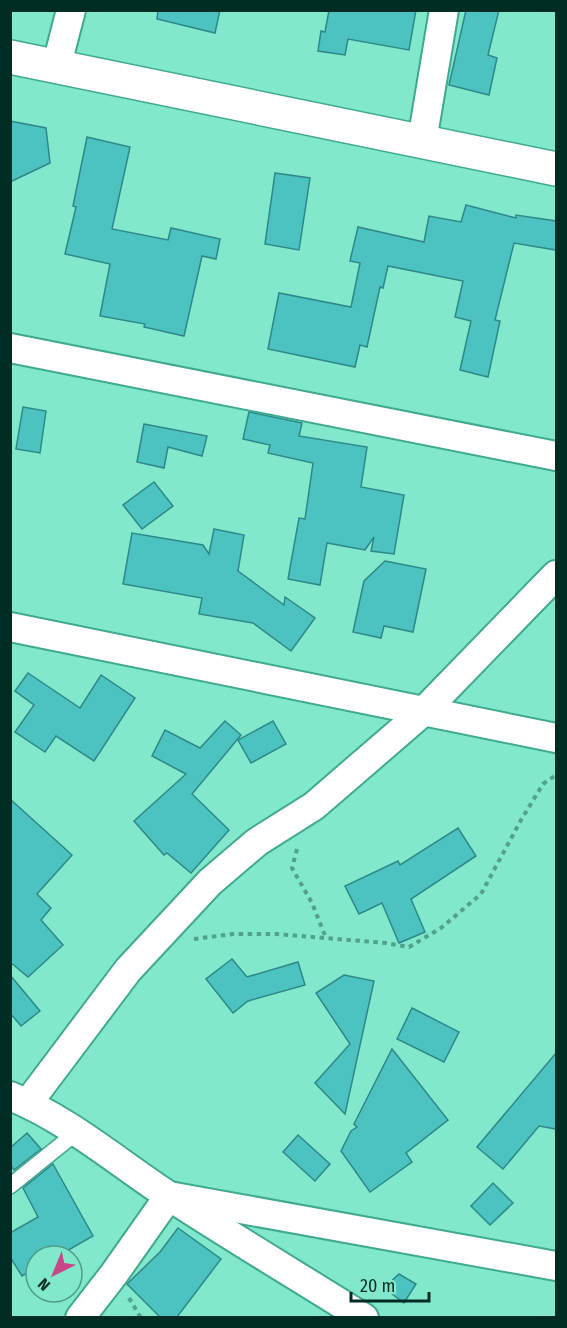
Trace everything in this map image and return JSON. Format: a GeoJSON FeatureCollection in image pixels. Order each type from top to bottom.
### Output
{"type":"FeatureCollection","features":[{"type":"Feature","properties":{"kind":"street"},"geometry":{"type":"LineString","coordinates":[[56,68],[71,10]]}},
{"type":"Feature","properties":{"kind":"street"},"geometry":{"type":"LineString","coordinates":[[422,141],[444,10]]}},
{"type":"Feature","properties":{"kind":"street"},"geometry":{"type":"LineString","coordinates":[[10,57],[556,169]]}},
{"type":"Feature","properties":{"kind":"street"},"geometry":{"type":"LineString","coordinates":[[10,348],[556,456]]}},
{"type":"Feature","properties":{"kind":"street"},"geometry":{"type":"LineString","coordinates":[[364,1317],[169,1196],[77,1132],[19,1100],[128,970],[210,882],[257,842],[314,806],[424,711],[556,575]]}},
{"type":"Feature","properties":{"kind":"street"},"geometry":{"type":"LineString","coordinates":[[10,627],[556,738]]}},
{"type":"Feature","properties":{"kind":"street"},"geometry":{"type":"LineString","coordinates":[[169,1196],[556,1266]]}},
{"type":"Feature","properties":{"kind":"street"},"geometry":{"type":"LineString","coordinates":[[80,1317],[114,1274],[169,1196]]}},
{"type":"Feature","properties":{"kind":"lane"},"geometry":{"type":"LineString","coordinates":[[10,1186],[77,1132]]}},
{"type":"Feature","properties":{"kind":"path"},"geometry":{"type":"LineString","coordinates":[[192,940],[233,934],[276,934],[409,947],[441,928],[481,894],[543,784],[556,776]]}},
{"type":"Feature","properties":{"kind":"path"},"geometry":{"type":"LineString","coordinates":[[314,806],[299,838],[292,868],[312,903],[326,938]]}},
{"type":"Feature","properties":{"kind":"building"},"geometry":{"type":"Polygon","coordinates":[[[158,10],[220,10],[215,33],[157,19],[158,10]]]}},
{"type":"Feature","properties":{"kind":"building"},"geometry":{"type":"Polygon","coordinates":[[[329,10],[416,10],[409,50],[348,39],[345,55],[318,51],[321,31],[325,32],[329,10]]]}},
{"type":"Feature","properties":{"kind":"building"},"geometry":{"type":"Polygon","coordinates":[[[466,10],[499,10],[488,55],[497,58],[489,95],[449,85],[466,10]]]}},
{"type":"Feature","properties":{"kind":"building"},"geometry":{"type":"Polygon","coordinates":[[[10,121],[46,128],[50,163],[10,182],[10,121]]]}},
{"type":"Feature","properties":{"kind":"building"},"geometry":{"type":"Polygon","coordinates":[[[87,137],[130,147],[112,229],[168,240],[171,228],[220,239],[216,259],[202,256],[184,336],[144,327],[145,324],[100,316],[110,264],[65,254],[76,207],[73,206],[87,137]]]}},
{"type":"Feature","properties":{"kind":"building"},"geometry":{"type":"Polygon","coordinates":[[[275,173],[310,178],[299,250],[265,244],[275,173]]]}},
{"type":"Feature","properties":{"kind":"building"},"geometry":{"type":"Polygon","coordinates":[[[466,205],[516,218],[516,215],[556,221],[556,250],[514,243],[495,320],[500,321],[488,377],[460,370],[471,321],[455,317],[463,281],[388,266],[383,288],[380,287],[367,347],[360,345],[355,367],[268,349],[279,293],[351,307],[360,263],[350,261],[358,227],[424,242],[429,216],[461,222],[466,205]]]}},
{"type":"Feature","properties":{"kind":"building"},"geometry":{"type":"Polygon","coordinates":[[[23,407],[46,411],[40,453],[16,449],[23,407]]]}},
{"type":"Feature","properties":{"kind":"building"},"geometry":{"type":"Polygon","coordinates":[[[249,412],[302,423],[299,436],[367,447],[361,487],[404,495],[394,554],[371,551],[374,537],[365,550],[327,543],[320,585],[288,579],[299,518],[305,519],[313,463],[268,453],[270,445],[243,439],[249,412]]]}},
{"type":"Feature","properties":{"kind":"building"},"geometry":{"type":"Polygon","coordinates":[[[144,424],[207,436],[202,456],[168,447],[164,468],[137,462],[144,424]]]}},
{"type":"Feature","properties":{"kind":"building"},"geometry":{"type":"Polygon","coordinates":[[[154,482],[173,506],[142,529],[123,505],[154,482]]]}},
{"type":"Feature","properties":{"kind":"building"},"geometry":{"type":"Polygon","coordinates":[[[214,529],[244,535],[238,571],[284,605],[285,597],[315,618],[291,651],[253,623],[199,614],[202,598],[123,584],[132,533],[203,545],[209,554],[214,529]]]}},
{"type":"Feature","properties":{"kind":"building"},"geometry":{"type":"Polygon","coordinates":[[[385,561],[426,569],[413,632],[384,626],[381,638],[353,632],[364,581],[385,561]]]}},
{"type":"Feature","properties":{"kind":"building"},"geometry":{"type":"Polygon","coordinates":[[[28,673],[80,708],[101,675],[135,698],[94,761],[56,736],[45,752],[15,732],[34,705],[15,691],[28,673]]]}},
{"type":"Feature","properties":{"kind":"building"},"geometry":{"type":"Polygon","coordinates":[[[225,721],[241,735],[192,794],[229,830],[191,873],[167,853],[164,855],[134,821],[186,774],[152,756],[165,730],[200,748],[225,721]]]}},
{"type":"Feature","properties":{"kind":"building"},"geometry":{"type":"Polygon","coordinates":[[[273,721],[286,744],[251,763],[238,740],[273,721]]]}},
{"type":"Feature","properties":{"kind":"building"},"geometry":{"type":"Polygon","coordinates":[[[10,799],[72,855],[37,894],[51,908],[41,920],[63,945],[28,977],[10,962],[10,799]]]}},
{"type":"Feature","properties":{"kind":"building"},"geometry":{"type":"Polygon","coordinates":[[[458,828],[476,856],[411,899],[425,932],[399,943],[382,903],[359,914],[345,886],[398,861],[400,865],[458,828]]]}},
{"type":"Feature","properties":{"kind":"building"},"geometry":{"type":"Polygon","coordinates":[[[232,959],[247,977],[298,962],[305,985],[248,1001],[233,1013],[206,979],[232,959]]]}},
{"type":"Feature","properties":{"kind":"building"},"geometry":{"type":"Polygon","coordinates":[[[10,975],[40,1011],[21,1026],[10,1013],[10,975]]]}},
{"type":"Feature","properties":{"kind":"building"},"geometry":{"type":"Polygon","coordinates":[[[344,975],[374,981],[345,1114],[315,1083],[350,1044],[316,993],[344,975]]]}},
{"type":"Feature","properties":{"kind":"building"},"geometry":{"type":"Polygon","coordinates":[[[412,1008],[459,1032],[444,1062],[397,1039],[412,1008]]]}},
{"type":"Feature","properties":{"kind":"building"},"geometry":{"type":"Polygon","coordinates":[[[392,1049],[448,1120],[406,1153],[412,1162],[370,1192],[341,1151],[351,1131],[357,1127],[354,1124],[392,1049]]]}},
{"type":"Feature","properties":{"kind":"building"},"geometry":{"type":"Polygon","coordinates":[[[556,1053],[556,1129],[539,1126],[503,1169],[477,1147],[556,1053]]]}},
{"type":"Feature","properties":{"kind":"building"},"geometry":{"type":"Polygon","coordinates":[[[27,1133],[41,1149],[14,1170],[10,1164],[10,1148],[27,1133]]]}},
{"type":"Feature","properties":{"kind":"building"},"geometry":{"type":"Polygon","coordinates":[[[298,1135],[330,1164],[315,1181],[283,1152],[298,1135]]]}},
{"type":"Feature","properties":{"kind":"building"},"geometry":{"type":"Polygon","coordinates":[[[53,1164],[93,1236],[79,1244],[24,1244],[24,1275],[22,1276],[10,1257],[10,1233],[38,1217],[23,1188],[53,1164]]]}},
{"type":"Feature","properties":{"kind":"building"},"geometry":{"type":"Polygon","coordinates":[[[493,1183],[513,1203],[490,1225],[471,1206],[493,1183]]]}},
{"type":"Feature","properties":{"kind":"building"},"geometry":{"type":"Polygon","coordinates":[[[178,1228],[221,1259],[177,1317],[160,1317],[127,1284],[160,1252],[178,1228]]]}},
{"type":"Feature","properties":{"kind":"building"},"geometry":{"type":"Polygon","coordinates":[[[399,1274],[416,1284],[404,1303],[384,1288],[399,1274]]]}}]}
